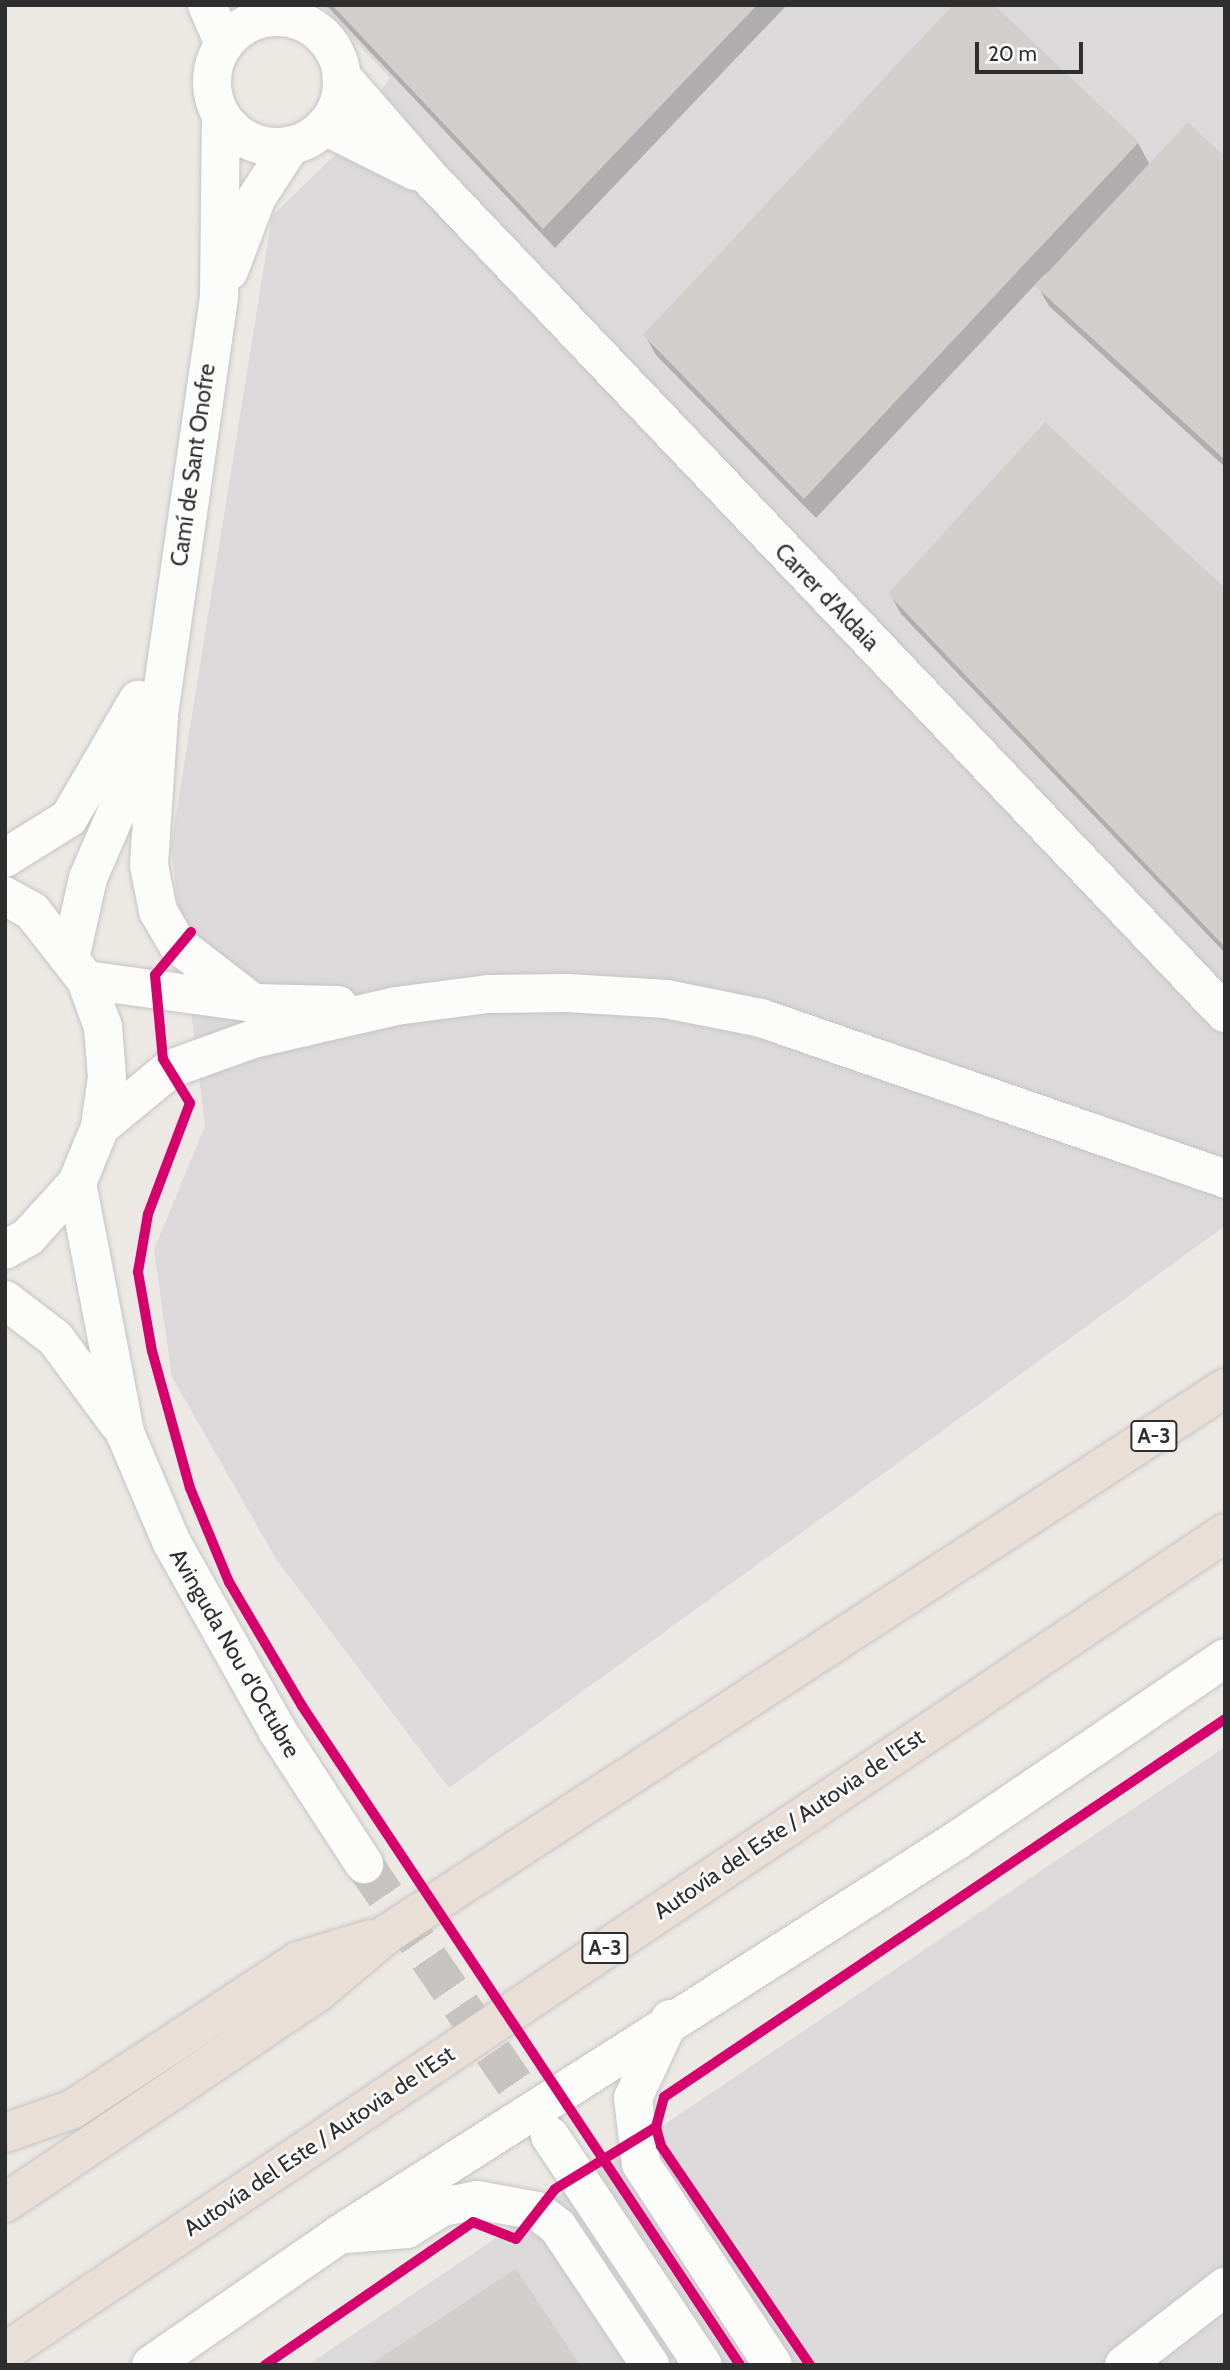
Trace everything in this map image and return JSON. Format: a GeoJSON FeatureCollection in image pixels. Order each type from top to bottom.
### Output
{"type":"FeatureCollection","features":[{"type":"Feature","properties":{"kind":"highway","name":"A-3"},"geometry":{"type":"LineString","coordinates":[[5,2203],[319,1991],[387,1934],[1225,1388]]}},
{"type":"Feature","properties":{"kind":"highway","name":"Autovía del Este / Autovia de l'Est"},"geometry":{"type":"LineString","coordinates":[[5,2351],[1225,1532]]}},
{"type":"Feature","properties":{"kind":"highway"},"geometry":{"type":"LineString","coordinates":[[5,2133],[73,2109],[298,1961],[387,1934]]}},
{"type":"Feature","properties":{"kind":"street"},"geometry":{"type":"LineString","coordinates":[[207,5],[224,44]]}},
{"type":"Feature","properties":{"kind":"street"},"geometry":{"type":"LineString","coordinates":[[275,11],[323,34],[342,76],[339,103],[325,126],[292,145],[251,142],[221,116],[212,79],[224,44],[248,23],[275,11]]}},
{"type":"Feature","properties":{"kind":"street","name":"Carrer d'Aldaia"},"geometry":{"type":"LineString","coordinates":[[342,76],[430,178],[1225,1013]]}},
{"type":"Feature","properties":{"kind":"street","name":"Camí de Sant Onofre"},"geometry":{"type":"LineString","coordinates":[[79,967],[88,878],[159,714],[219,296],[221,116]]}},
{"type":"Feature","properties":{"kind":"street","name":"Carrer d'Aldaia"},"geometry":{"type":"LineString","coordinates":[[325,126],[430,178]]}},
{"type":"Feature","properties":{"kind":"street","name":"Camí de Sant Onofre"},"geometry":{"type":"LineString","coordinates":[[219,296],[257,197],[292,145]]}},
{"type":"Feature","properties":{"kind":"street","name":"Camí de Sant Onofre"},"geometry":{"type":"LineString","coordinates":[[5,858],[69,818],[116,746],[169,635]]}},
{"type":"Feature","properties":{"kind":"street"},"geometry":{"type":"LineString","coordinates":[[159,714],[149,865],[158,911],[178,946],[253,1003]]}},
{"type":"Feature","properties":{"kind":"street"},"geometry":{"type":"LineString","coordinates":[[5,896],[32,911],[79,967],[103,1027],[107,1077],[100,1127],[77,1182],[28,1237],[5,1250]]}},
{"type":"Feature","properties":{"kind":"street"},"geometry":{"type":"LineString","coordinates":[[79,967],[253,1003],[396,1006]]}},
{"type":"Feature","properties":{"kind":"street"},"geometry":{"type":"LineString","coordinates":[[100,1127],[170,1069],[253,1039],[396,1006],[488,994],[568,993],[666,999],[761,1018],[1225,1179]]}},
{"type":"Feature","properties":{"kind":"street"},"geometry":{"type":"LineString","coordinates":[[77,1182],[125,1433]]}},
{"type":"Feature","properties":{"kind":"street"},"geometry":{"type":"LineString","coordinates":[[5,1300],[55,1338],[125,1433]]}},
{"type":"Feature","properties":{"kind":"street","name":"Avinguda Nou d'Octubre"},"geometry":{"type":"LineString","coordinates":[[125,1433],[171,1541],[221,1635],[364,1864]]}},
{"type":"Feature","properties":{"kind":"street"},"geometry":{"type":"LineString","coordinates":[[151,2365],[340,2234],[670,2020],[956,1841],[1225,1658]]}},
{"type":"Feature","properties":{"kind":"street"},"geometry":{"type":"LineString","coordinates":[[670,2020],[633,2098],[641,2164],[773,2365]]}},
{"type":"Feature","properties":{"kind":"street"},"geometry":{"type":"LineString","coordinates":[[550,2136],[703,2365]]}},
{"type":"Feature","properties":{"kind":"street"},"geometry":{"type":"LineString","coordinates":[[340,2234],[407,2229],[442,2207],[477,2200],[537,2211],[558,2227],[650,2365]]}},
{"type":"Feature","properties":{"kind":"street"},"geometry":{"type":"LineString","coordinates":[[1124,2365],[1225,2287]]}},
{"type":"Feature","properties":{"kind":"shaded area"},"geometry":{"type":"Polygon","coordinates":[[[321,5],[1225,5],[1225,1226],[449,1788],[276,1559],[172,1377],[154,1250],[205,1126],[171,846],[272,216],[337,153],[390,78],[321,5]]]}},
{"type":"Feature","properties":{"kind":"shaded area"},"geometry":{"type":"Polygon","coordinates":[[[1225,1747],[1225,2365],[308,2365],[496,2238],[1225,1747]]]}},
{"type":"Feature","properties":{"kind":"building"},"geometry":{"type":"Polygon","coordinates":[[[332,5],[757,5],[543,229],[332,5]]]}},
{"type":"Feature","properties":{"kind":"building"},"geometry":{"type":"Polygon","coordinates":[[[953,5],[994,5],[1139,142],[804,499],[643,335],[953,5]]]}},
{"type":"Feature","properties":{"kind":"building"},"geometry":{"type":"Polygon","coordinates":[[[1188,122],[1225,157],[1225,460],[1035,286],[1188,122]]]}},
{"type":"Feature","properties":{"kind":"building"},"geometry":{"type":"Polygon","coordinates":[[[1045,422],[1225,588],[1225,947],[888,594],[1045,422]]]}},
{"type":"Feature","properties":{"kind":"building"},"geometry":{"type":"Polygon","coordinates":[[[516,2269],[580,2365],[369,2365],[516,2269]]]}},
{"type":"Feature","properties":{"kind":"tunnel"},"geometry":{"type":"LineString","coordinates":[[364,1864],[550,2136]]}},
{"type":"Feature","properties":{"kind":"cycle path"},"geometry":{"type":"LineString","coordinates":[[191,932],[155,975],[163,1059],[190,1103],[148,1214],[138,1272],[152,1351],[190,1488],[229,1582],[302,1706],[740,2365]]}},
{"type":"Feature","properties":{"kind":"cycle path"},"geometry":{"type":"LineString","coordinates":[[810,2365],[661,2146],[656,2127],[664,2097],[1225,1719]]}},
{"type":"Feature","properties":{"kind":"cycle path"},"geometry":{"type":"LineString","coordinates":[[265,2365],[473,2222],[516,2239],[555,2189],[656,2127]]}}]}
